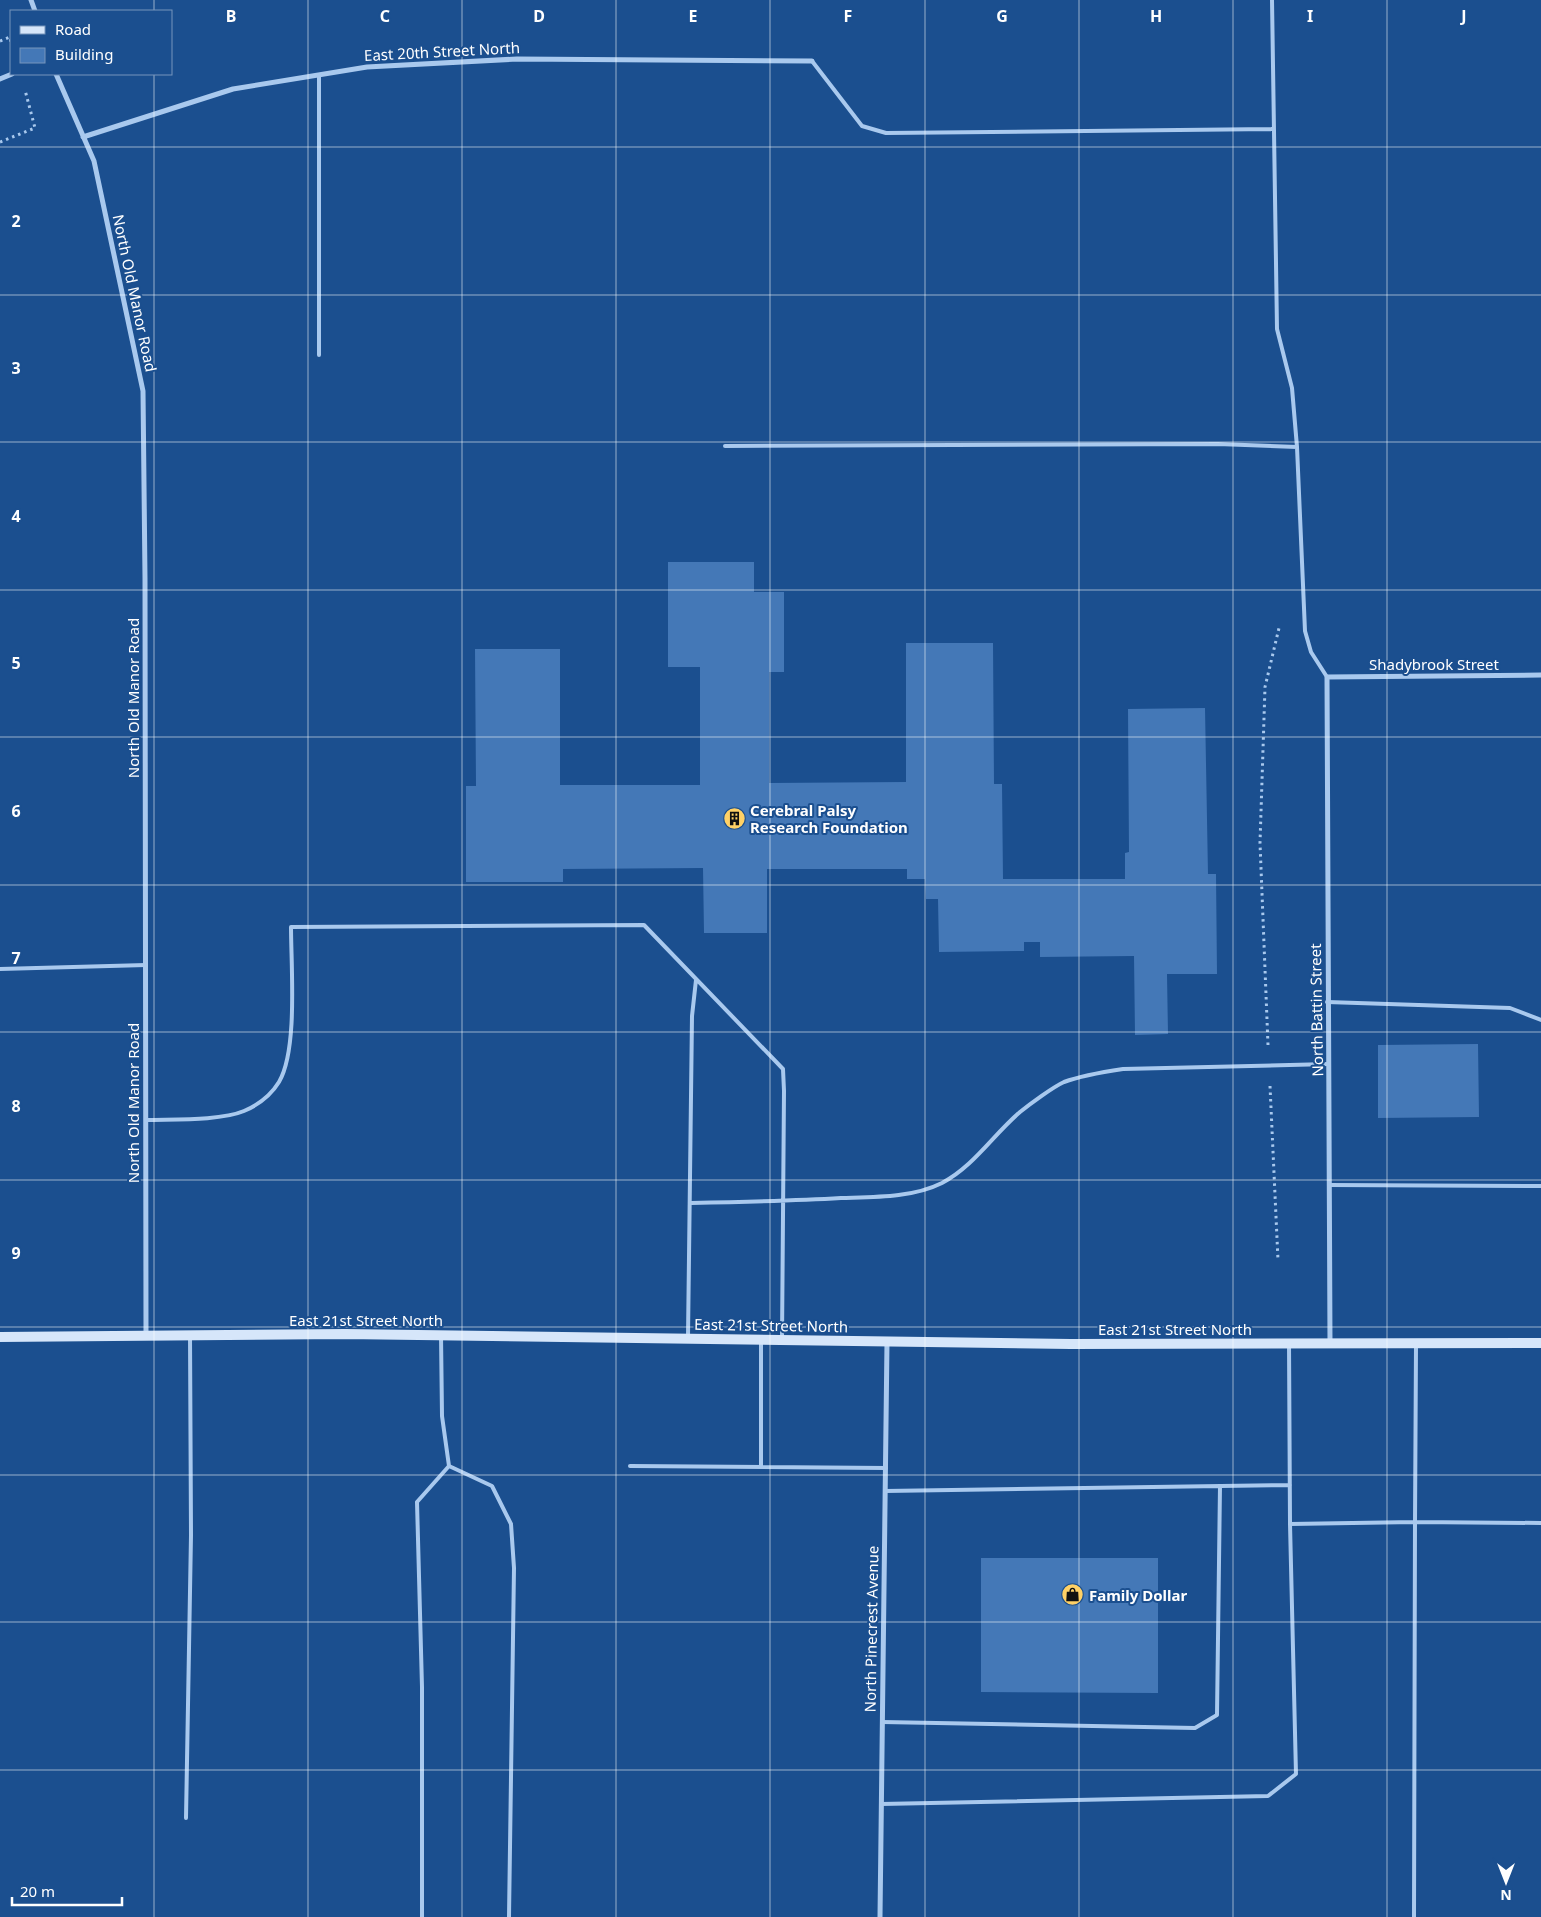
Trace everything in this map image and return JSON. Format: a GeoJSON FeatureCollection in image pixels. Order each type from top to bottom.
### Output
{"type":"FeatureCollection","features":[{"type":"Feature","properties":{"kind":"main road","name":"East 21st Street North"},"geometry":{"type":"LineString","coordinates":[[0,1336],[441,1335],[1071,1344],[1541,1343]]}},
{"type":"Feature","properties":{"kind":"street","name":"East 20th Street North"},"geometry":{"type":"LineString","coordinates":[[84,137],[233,88],[368,67],[517,59],[812,61]]}},
{"type":"Feature","properties":{"kind":"street","name":"North Old Manor Road"},"geometry":{"type":"LineString","coordinates":[[56,75],[94,161],[143,391],[146,1335]]}},
{"type":"Feature","properties":{"kind":"street","name":"Shadybrook Street"},"geometry":{"type":"LineString","coordinates":[[1327,677],[1541,675]]}},
{"type":"Feature","properties":{"kind":"street","name":"North Battin Street"},"geometry":{"type":"LineString","coordinates":[[1327,677],[1330,1343]]}},
{"type":"Feature","properties":{"kind":"street","name":"North Pinecrest Avenue"},"geometry":{"type":"LineString","coordinates":[[880,1917],[887,1342]]}},
{"type":"Feature","properties":{"kind":"lane"},"geometry":{"type":"LineString","coordinates":[[1272,0],[1277,328],[1292,388],[1297,447],[1305,631],[1311,652],[1327,677]]}},
{"type":"Feature","properties":{"kind":"lane"},"geometry":{"type":"LineString","coordinates":[[812,61],[862,126],[886,133],[1274,129]]}},
{"type":"Feature","properties":{"kind":"lane"},"geometry":{"type":"LineString","coordinates":[[319,74],[319,355]]}},
{"type":"Feature","properties":{"kind":"lane"},"geometry":{"type":"LineString","coordinates":[[726,446],[1218,444],[1297,447]]}},
{"type":"Feature","properties":{"kind":"lane"},"geometry":{"type":"LineString","coordinates":[[146,1120],[216,1117],[244,1111],[265,1099],[279,1081],[290,1052],[291,927],[644,926],[782,1069],[784,1091],[782,1340]]}},
{"type":"Feature","properties":{"kind":"lane"},"geometry":{"type":"LineString","coordinates":[[0,968],[146,965]]}},
{"type":"Feature","properties":{"kind":"lane"},"geometry":{"type":"LineString","coordinates":[[688,1339],[692,1016],[696,980]]}},
{"type":"Feature","properties":{"kind":"lane"},"geometry":{"type":"LineString","coordinates":[[1327,1002],[1510,1008],[1541,1020]]}},
{"type":"Feature","properties":{"kind":"lane"},"geometry":{"type":"LineString","coordinates":[[690,1203],[783,1201],[909,1194],[940,1184],[960,1172],[1020,1112],[1063,1083],[1095,1073],[1123,1069],[1329,1064]]}},
{"type":"Feature","properties":{"kind":"lane"},"geometry":{"type":"LineString","coordinates":[[1329,1185],[1541,1186]]}},
{"type":"Feature","properties":{"kind":"lane"},"geometry":{"type":"LineString","coordinates":[[186,1818],[191,1535],[190,1335]]}},
{"type":"Feature","properties":{"kind":"lane"},"geometry":{"type":"LineString","coordinates":[[422,1917],[422,1687],[417,1502],[449,1466],[442,1416],[441,1335]]}},
{"type":"Feature","properties":{"kind":"lane"},"geometry":{"type":"LineString","coordinates":[[761,1340],[761,1466]]}},
{"type":"Feature","properties":{"kind":"lane"},"geometry":{"type":"LineString","coordinates":[[881,1804],[1268,1796],[1296,1774],[1290,1524],[1289,1343]]}},
{"type":"Feature","properties":{"kind":"lane"},"geometry":{"type":"LineString","coordinates":[[1414,1917],[1416,1343]]}},
{"type":"Feature","properties":{"kind":"lane"},"geometry":{"type":"LineString","coordinates":[[449,1466],[492,1486],[511,1524],[514,1568],[509,1917]]}},
{"type":"Feature","properties":{"kind":"lane"},"geometry":{"type":"LineString","coordinates":[[630,1466],[886,1468]]}},
{"type":"Feature","properties":{"kind":"lane"},"geometry":{"type":"LineString","coordinates":[[885,1491],[1290,1485]]}},
{"type":"Feature","properties":{"kind":"lane"},"geometry":{"type":"LineString","coordinates":[[882,1722],[1195,1728],[1217,1715],[1220,1486]]}},
{"type":"Feature","properties":{"kind":"lane"},"geometry":{"type":"LineString","coordinates":[[1290,1524],[1415,1522],[1541,1523]]}},
{"type":"Feature","properties":{"kind":"path"},"geometry":{"type":"LineString","coordinates":[[0,142],[35,128],[22,83]]}},
{"type":"Feature","properties":{"kind":"path"},"geometry":{"type":"LineString","coordinates":[[1278,1260],[1260,843],[1265,687],[1279,628]]}},
{"type":"Feature","properties":{"kind":"building","name":"Cerebral Palsy Research Foundation"},"geometry":{"type":"Polygon","coordinates":[[[668,562],[754,562],[754,592],[784,592],[784,672],[769,672],[769,783],[906,782],[906,643],[993,643],[994,784],[1002,784],[1003,879],[1125,879],[1125,853],[1129,852],[1128,709],[1205,708],[1208,874],[1216,874],[1217,974],[1167,974],[1168,1034],[1135,1035],[1134,956],[1040,957],[1040,942],[1024,942],[1024,951],[939,952],[938,899],[926,899],[925,879],[907,879],[907,869],[767,869],[767,933],[704,933],[703,868],[563,869],[563,882],[466,882],[466,786],[476,786],[475,649],[560,649],[560,785],[700,785],[700,667],[668,667],[668,562]]]}},
{"type":"Feature","properties":{"kind":"building"},"geometry":{"type":"Polygon","coordinates":[[[1478,1044],[1479,1117],[1378,1118],[1378,1045],[1478,1044]]]}},
{"type":"Feature","properties":{"kind":"building"},"geometry":{"type":"Polygon","coordinates":[[[981,1558],[1158,1558],[1158,1693],[981,1692],[981,1558]]]}},
{"type":"Feature","properties":{"kind":"place","name":"Cerebral Palsy Research Foundation"},"geometry":{"type":"Point","coordinates":[734,819]}},
{"type":"Feature","properties":{"kind":"place","name":"Family Dollar"},"geometry":{"type":"Point","coordinates":[1073,1595]}}]}
